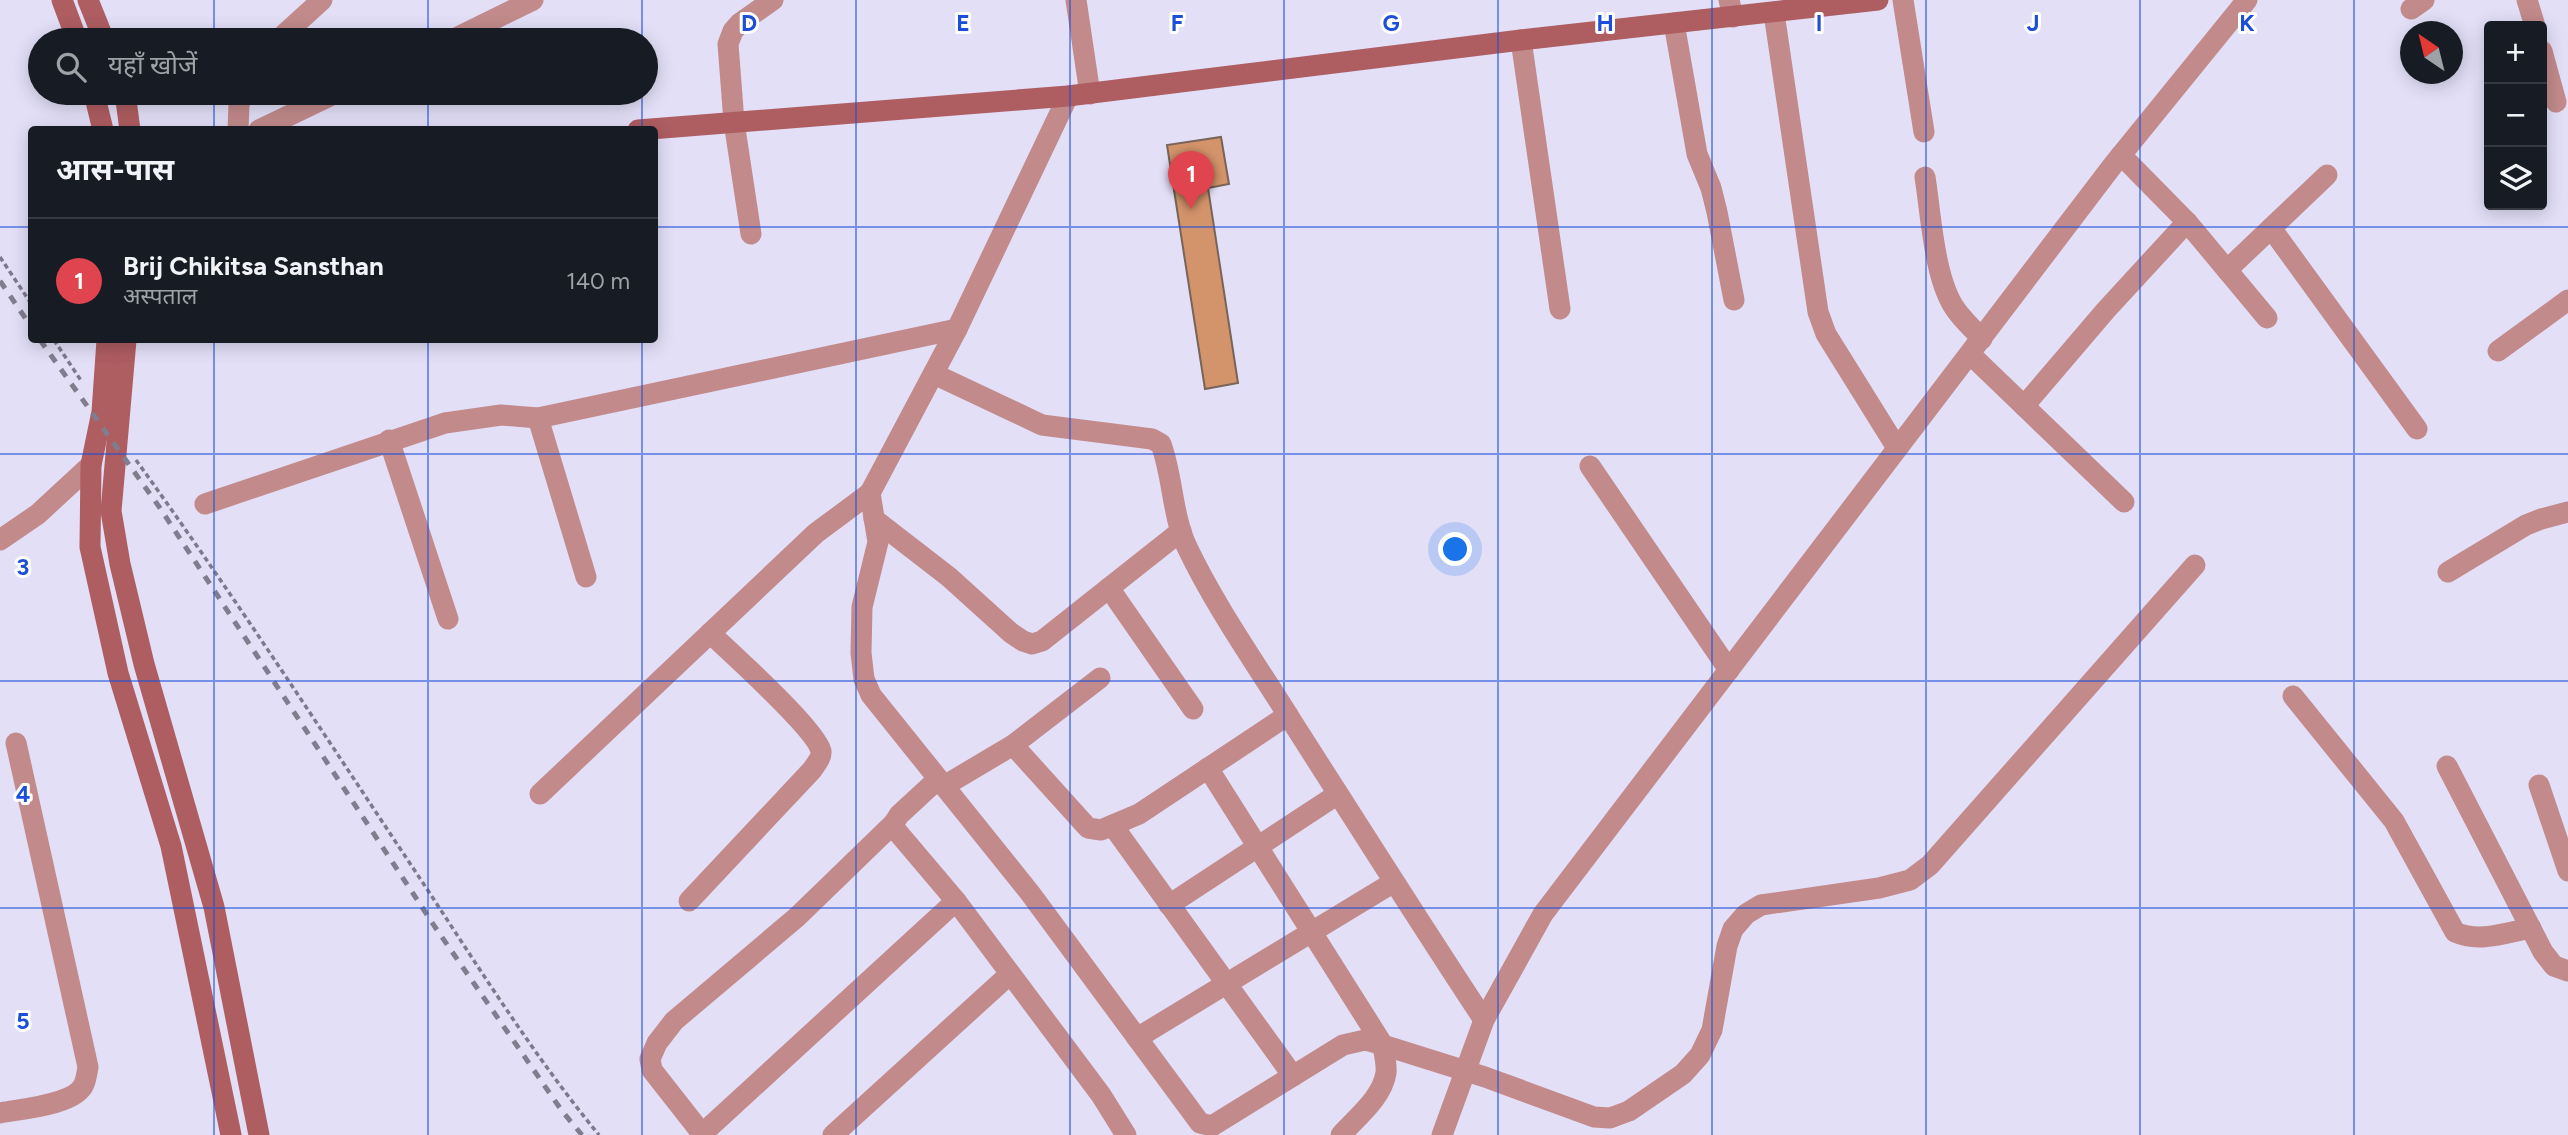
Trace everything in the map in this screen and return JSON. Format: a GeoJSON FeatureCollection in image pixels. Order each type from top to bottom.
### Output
{"type":"FeatureCollection","features":[{"type":"Feature","properties":{"kind":"main road"},"geometry":{"type":"LineString","coordinates":[[62,0],[72,28]]}},
{"type":"Feature","properties":{"kind":"main road"},"geometry":{"type":"LineString","coordinates":[[88,0],[99,28]]}},
{"type":"Feature","properties":{"kind":"main road"},"geometry":{"type":"LineString","coordinates":[[658,128],[1090,94],[1674,23],[1731,8],[1774,13],[1878,0]]}},
{"type":"Feature","properties":{"kind":"main road"},"geometry":{"type":"LineString","coordinates":[[97,105],[102,126]]}},
{"type":"Feature","properties":{"kind":"main road"},"geometry":{"type":"LineString","coordinates":[[127,105],[129,126]]}},
{"type":"Feature","properties":{"kind":"main road"},"geometry":{"type":"LineString","coordinates":[[107,343],[102,412],[91,465],[90,547],[118,673],[171,846],[231,1135]]}},
{"type":"Feature","properties":{"kind":"main road"},"geometry":{"type":"LineString","coordinates":[[126,343],[111,511],[120,564],[144,664],[214,907],[259,1135]]}},
{"type":"Feature","properties":{"kind":"street"},"geometry":{"type":"LineString","coordinates":[[291,28],[322,0]]}},
{"type":"Feature","properties":{"kind":"street"},"geometry":{"type":"LineString","coordinates":[[751,234],[734,122],[728,44],[740,23],[773,0]]}},
{"type":"Feature","properties":{"kind":"street"},"geometry":{"type":"LineString","coordinates":[[1076,0],[1090,94]]}},
{"type":"Feature","properties":{"kind":"street"},"geometry":{"type":"LineString","coordinates":[[1903,0],[1924,132]]}},
{"type":"Feature","properties":{"kind":"street"},"geometry":{"type":"LineString","coordinates":[[1442,1135],[1484,1020],[1543,914],[2121,155],[2247,0]]}},
{"type":"Feature","properties":{"kind":"street"},"geometry":{"type":"LineString","coordinates":[[2527,0],[2533,21]]}},
{"type":"Feature","properties":{"kind":"street"},"geometry":{"type":"LineString","coordinates":[[474,28],[523,2]]}},
{"type":"Feature","properties":{"kind":"street"},"geometry":{"type":"LineString","coordinates":[[1774,13],[1818,313],[1826,334],[1897,448]]}},
{"type":"Feature","properties":{"kind":"street"},"geometry":{"type":"LineString","coordinates":[[1674,23],[1697,154],[1711,188],[1734,300]]}},
{"type":"Feature","properties":{"kind":"street"},"geometry":{"type":"LineString","coordinates":[[1521,40],[1560,309]]}},
{"type":"Feature","properties":{"kind":"street"},"geometry":{"type":"LineString","coordinates":[[2547,69],[2556,102]]}},
{"type":"Feature","properties":{"kind":"street"},"geometry":{"type":"LineString","coordinates":[[540,794],[816,533],[870,493],[957,329],[1068,96]]}},
{"type":"Feature","properties":{"kind":"street"},"geometry":{"type":"LineString","coordinates":[[238,126],[239,105]]}},
{"type":"Feature","properties":{"kind":"street"},"geometry":{"type":"LineString","coordinates":[[267,126],[311,105]]}},
{"type":"Feature","properties":{"kind":"street"},"geometry":{"type":"LineString","coordinates":[[2121,155],[2187,222],[2267,318]]}},
{"type":"Feature","properties":{"kind":"street"},"geometry":{"type":"LineString","coordinates":[[2227,270],[2327,175]]}},
{"type":"Feature","properties":{"kind":"street"},"geometry":{"type":"LineString","coordinates":[[1925,177],[1940,275],[1946,294],[1976,346],[2024,406],[2124,502]]}},
{"type":"Feature","properties":{"kind":"street"},"geometry":{"type":"LineString","coordinates":[[2024,406],[2106,310],[2187,222]]}},
{"type":"Feature","properties":{"kind":"street"},"geometry":{"type":"LineString","coordinates":[[2271,228],[2417,429]]}},
{"type":"Feature","properties":{"kind":"street"},"geometry":{"type":"LineString","coordinates":[[2498,351],[2568,300]]}},
{"type":"Feature","properties":{"kind":"street"},"geometry":{"type":"LineString","coordinates":[[205,504],[445,423],[501,415],[538,418],[957,329]]}},
{"type":"Feature","properties":{"kind":"street"},"geometry":{"type":"LineString","coordinates":[[934,373],[1042,425],[1152,439],[1161,444],[1168,463],[1181,531],[1188,548],[1231,623],[1338,794],[1484,1020]]}},
{"type":"Feature","properties":{"kind":"street"},"geometry":{"type":"LineString","coordinates":[[538,418],[586,577]]}},
{"type":"Feature","properties":{"kind":"street"},"geometry":{"type":"LineString","coordinates":[[389,440],[448,620]]}},
{"type":"Feature","properties":{"kind":"street"},"geometry":{"type":"LineString","coordinates":[[0,540],[38,514],[91,465]]}},
{"type":"Feature","properties":{"kind":"street"},"geometry":{"type":"LineString","coordinates":[[1590,466],[1728,670]]}},
{"type":"Feature","properties":{"kind":"street"},"geometry":{"type":"LineString","coordinates":[[870,493],[878,542],[862,607],[861,653],[864,679],[871,695],[1030,893],[1200,1123],[1212,1126],[1343,1045],[1365,1040],[1594,1117],[1610,1118],[1629,1111],[1683,1074],[1700,1055],[1712,1030],[1727,946],[1733,929],[1746,914],[1761,905],[1879,888],[1910,880],[1930,865],[2195,565]]}},
{"type":"Feature","properties":{"kind":"street"},"geometry":{"type":"LineString","coordinates":[[2448,572],[2526,526],[2568,512]]}},
{"type":"Feature","properties":{"kind":"street"},"geometry":{"type":"LineString","coordinates":[[874,519],[949,577],[1023,642],[1032,644],[1042,641],[1181,531]]}},
{"type":"Feature","properties":{"kind":"street"},"geometry":{"type":"LineString","coordinates":[[1109,588],[1193,709]]}},
{"type":"Feature","properties":{"kind":"street"},"geometry":{"type":"LineString","coordinates":[[689,901],[812,770],[821,756],[821,750],[806,728],[710,633]]}},
{"type":"Feature","properties":{"kind":"street"},"geometry":{"type":"LineString","coordinates":[[956,901],[804,1038],[703,1135],[653,1070],[650,1059],[657,1043],[674,1021],[797,917],[899,815],[941,782],[1013,745],[1100,678]]}},
{"type":"Feature","properties":{"kind":"street"},"geometry":{"type":"LineString","coordinates":[[2293,696],[2394,821],[2455,932],[2468,938],[2531,928]]}},
{"type":"Feature","properties":{"kind":"street"},"geometry":{"type":"LineString","coordinates":[[1013,745],[1088,828],[1101,831],[1139,814],[1289,715]]}},
{"type":"Feature","properties":{"kind":"street"},"geometry":{"type":"LineString","coordinates":[[0,1113],[62,1101],[77,1094],[84,1086],[88,1067],[16,743]]}},
{"type":"Feature","properties":{"kind":"street"},"geometry":{"type":"LineString","coordinates":[[2447,766],[2543,951],[2554,966],[2568,971]]}},
{"type":"Feature","properties":{"kind":"street"},"geometry":{"type":"LineString","coordinates":[[1208,768],[1383,1045],[1386,1070],[1384,1082],[1375,1097],[1340,1135]]}},
{"type":"Feature","properties":{"kind":"street"},"geometry":{"type":"LineString","coordinates":[[2539,785],[2568,871]]}},
{"type":"Feature","properties":{"kind":"street"},"geometry":{"type":"LineString","coordinates":[[1169,905],[1338,794]]}},
{"type":"Feature","properties":{"kind":"street"},"geometry":{"type":"LineString","coordinates":[[894,822],[900,835],[956,901],[1101,1095],[1126,1135]]}},
{"type":"Feature","properties":{"kind":"street"},"geometry":{"type":"LineString","coordinates":[[1113,826],[1293,1076]]}},
{"type":"Feature","properties":{"kind":"street"},"geometry":{"type":"LineString","coordinates":[[1137,1038],[1394,882]]}},
{"type":"Feature","properties":{"kind":"street"},"geometry":{"type":"LineString","coordinates":[[833,1135],[1010,974]]}},
{"type":"Feature","properties":{"kind":"path"},"geometry":{"type":"LineString","coordinates":[[0,257],[28,299]]}},
{"type":"Feature","properties":{"kind":"path"},"geometry":{"type":"LineString","coordinates":[[56,343],[102,412]]}},
{"type":"Feature","properties":{"kind":"path"},"geometry":{"type":"LineString","coordinates":[[117,433],[209,562],[533,1048],[599,1135]]}},
{"type":"Feature","properties":{"kind":"building"},"geometry":{"type":"Polygon","coordinates":[[[1221,137],[1229,184],[1208,188],[1238,383],[1205,389],[1167,145],[1221,137]]]}},
{"type":"Feature","properties":{"kind":"railway"},"geometry":{"type":"LineString","coordinates":[[0,281],[28,322]]}},
{"type":"Feature","properties":{"kind":"railway"},"geometry":{"type":"LineString","coordinates":[[42,343],[160,508],[435,927],[562,1111],[582,1135]]}},
{"type":"Feature","properties":{"kind":"place","name":"Brij Chikitsa Sansthan"},"geometry":{"type":"Point","coordinates":[1191,209]}}]}
